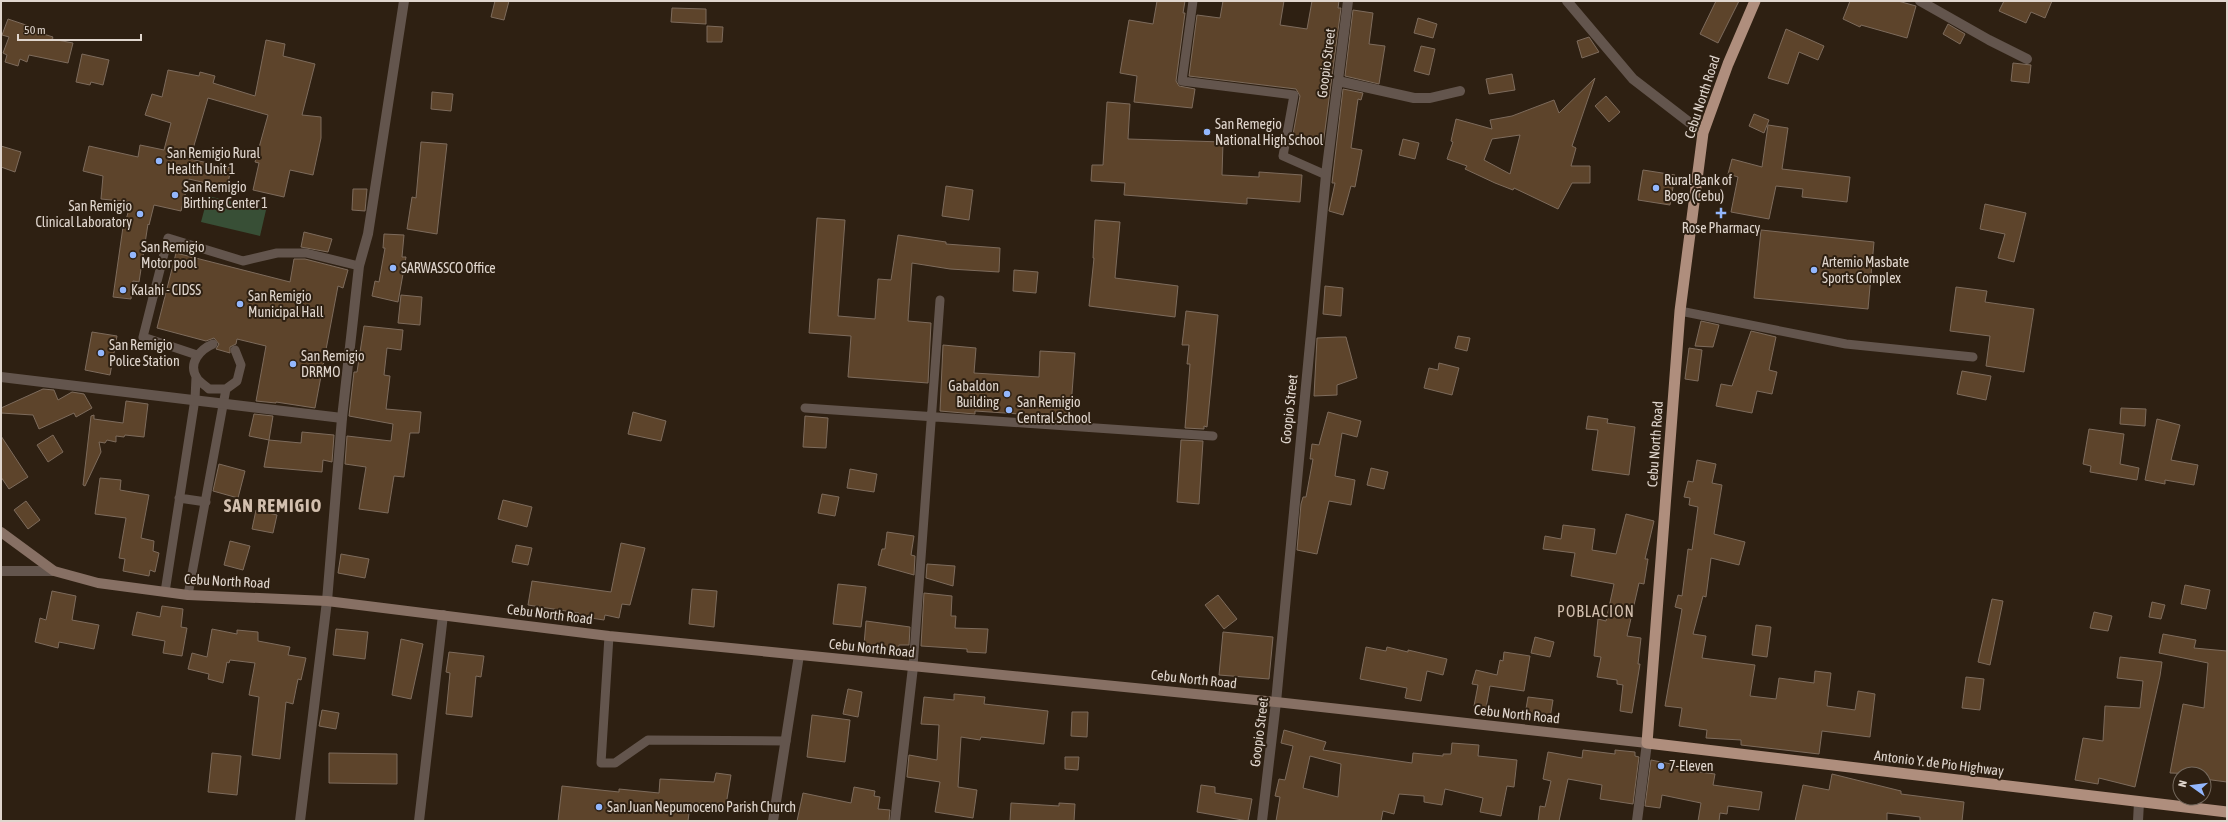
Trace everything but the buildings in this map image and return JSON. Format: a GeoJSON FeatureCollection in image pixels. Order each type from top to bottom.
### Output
{"type":"FeatureCollection","features":[{"type":"Feature","properties":{"kind":"highway","name":"Cebu North Road"},"geometry":{"type":"LineString","coordinates":[[1647,743],[1680,311],[1703,133],[1728,64],[1755,1]]}},
{"type":"Feature","properties":{"kind":"highway","name":"Antonio Y. de Pio Highway"},"geometry":{"type":"LineString","coordinates":[[1647,743],[2227,812]]}},
{"type":"Feature","properties":{"kind":"main road","name":"Cebu North Road"},"geometry":{"type":"LineString","coordinates":[[1,532],[54,571],[98,583],[164,592],[188,595],[327,601],[609,636],[1276,702],[1647,743]]}},
{"type":"Feature","properties":{"kind":"street"},"geometry":{"type":"LineString","coordinates":[[300,821],[327,601],[342,418],[359,266],[368,234],[404,1]]}},
{"type":"Feature","properties":{"kind":"street","name":"Goopio Street"},"geometry":{"type":"LineString","coordinates":[[1262,821],[1276,702],[1326,175],[1348,1]]}},
{"type":"Feature","properties":{"kind":"street"},"geometry":{"type":"LineString","coordinates":[[1567,1],[1633,79],[1703,133]]}},
{"type":"Feature","properties":{"kind":"street"},"geometry":{"type":"LineString","coordinates":[[1920,1],[1989,40],[2027,58]]}},
{"type":"Feature","properties":{"kind":"street"},"geometry":{"type":"LineString","coordinates":[[1338,81],[1414,98],[1430,98],[1460,91]]}},
{"type":"Feature","properties":{"kind":"street"},"geometry":{"type":"LineString","coordinates":[[1,377],[342,418]]}},
{"type":"Feature","properties":{"kind":"street"},"geometry":{"type":"LineString","coordinates":[[1,571],[54,571]]}},
{"type":"Feature","properties":{"kind":"street"},"geometry":{"type":"LineString","coordinates":[[419,821],[442,615]]}},
{"type":"Feature","properties":{"kind":"street"},"geometry":{"type":"LineString","coordinates":[[774,821],[799,655]]}},
{"type":"Feature","properties":{"kind":"street"},"geometry":{"type":"LineString","coordinates":[[895,821],[913,667]]}},
{"type":"Feature","properties":{"kind":"street"},"geometry":{"type":"LineString","coordinates":[[1637,821],[1647,743]]}},
{"type":"Feature","properties":{"kind":"street"},"geometry":{"type":"LineString","coordinates":[[2138,802],[2138,821]]}},
{"type":"Feature","properties":{"kind":"lane"},"geometry":{"type":"LineString","coordinates":[[1193,1],[1182,81],[1294,95],[1283,156],[1326,175]]}},
{"type":"Feature","properties":{"kind":"lane"},"geometry":{"type":"LineString","coordinates":[[197,354],[143,337],[168,238],[243,261],[277,253],[306,253],[359,266]]}},
{"type":"Feature","properties":{"kind":"lane"},"geometry":{"type":"LineString","coordinates":[[913,667],[940,300]]}},
{"type":"Feature","properties":{"kind":"lane"},"geometry":{"type":"LineString","coordinates":[[1680,311],[1846,344],[1972,357]]}},
{"type":"Feature","properties":{"kind":"lane"},"geometry":{"type":"LineString","coordinates":[[164,592],[195,400],[196,377],[194,366],[197,354],[204,348],[213,344]]}},
{"type":"Feature","properties":{"kind":"lane"},"geometry":{"type":"LineString","coordinates":[[196,377],[209,389],[226,389],[237,380],[241,365],[235,350]]}},
{"type":"Feature","properties":{"kind":"lane"},"geometry":{"type":"LineString","coordinates":[[188,595],[226,389]]}},
{"type":"Feature","properties":{"kind":"lane"},"geometry":{"type":"LineString","coordinates":[[805,408],[1213,436]]}},
{"type":"Feature","properties":{"kind":"lane"},"geometry":{"type":"LineString","coordinates":[[179,498],[206,502]]}},
{"type":"Feature","properties":{"kind":"lane"},"geometry":{"type":"LineString","coordinates":[[609,636],[602,763],[615,763],[648,740],[786,741]]}},
{"type":"Feature","properties":{"kind":"green space"},"geometry":{"type":"Polygon","coordinates":[[[208,196],[266,210],[260,236],[201,222],[208,196]]]}},
{"type":"Feature","properties":{"kind":"place","name":"San Remegio National High School"},"geometry":{"type":"Point","coordinates":[1207,132]}},
{"type":"Feature","properties":{"kind":"place","name":"San Remigio Rural Health Unit 1"},"geometry":{"type":"Point","coordinates":[159,161]}},
{"type":"Feature","properties":{"kind":"place","name":"Rural Bank of Bogo (Cebu)"},"geometry":{"type":"Point","coordinates":[1656,188]}},
{"type":"Feature","properties":{"kind":"place","name":"San Remigio Birthing Center 1"},"geometry":{"type":"Point","coordinates":[175,195]}},
{"type":"Feature","properties":{"kind":"place","name":"Rose Pharmacy"},"geometry":{"type":"Point","coordinates":[1721,213]}},
{"type":"Feature","properties":{"kind":"place","name":"San Remigio Clinical Laboratory"},"geometry":{"type":"Point","coordinates":[140,214]}},
{"type":"Feature","properties":{"kind":"place","name":"San Remigio Motor pool"},"geometry":{"type":"Point","coordinates":[133,255]}},
{"type":"Feature","properties":{"kind":"place","name":"SARWASSCO Office"},"geometry":{"type":"Point","coordinates":[393,268]}},
{"type":"Feature","properties":{"kind":"place","name":"Artemio Masbate Sports Complex"},"geometry":{"type":"Point","coordinates":[1814,270]}},
{"type":"Feature","properties":{"kind":"place","name":"Kalahi - CIDSS"},"geometry":{"type":"Point","coordinates":[123,290]}},
{"type":"Feature","properties":{"kind":"place","name":"San Remigio Municipal Hall"},"geometry":{"type":"Point","coordinates":[240,304]}},
{"type":"Feature","properties":{"kind":"place","name":"San Remigio Police Station"},"geometry":{"type":"Point","coordinates":[101,353]}},
{"type":"Feature","properties":{"kind":"place","name":"San Remigio DRRMO"},"geometry":{"type":"Point","coordinates":[293,364]}},
{"type":"Feature","properties":{"kind":"place","name":"Gabaldon Building"},"geometry":{"type":"Point","coordinates":[1007,394]}},
{"type":"Feature","properties":{"kind":"place","name":"San Remigio Central School"},"geometry":{"type":"Point","coordinates":[1009,410]}},
{"type":"Feature","properties":{"kind":"place","name":"7-Eleven"},"geometry":{"type":"Point","coordinates":[1661,766]}},
{"type":"Feature","properties":{"kind":"place","name":"San Juan Nepumoceno Parish Church"},"geometry":{"type":"Point","coordinates":[599,807]}},
{"type":"Feature","properties":{"kind":"district","name":"SAN REMIGIO"},"geometry":{"type":"Point","coordinates":[273,506]}},
{"type":"Feature","properties":{"kind":"district","name":"POBLACION"},"geometry":{"type":"Point","coordinates":[1596,611]}}]}
